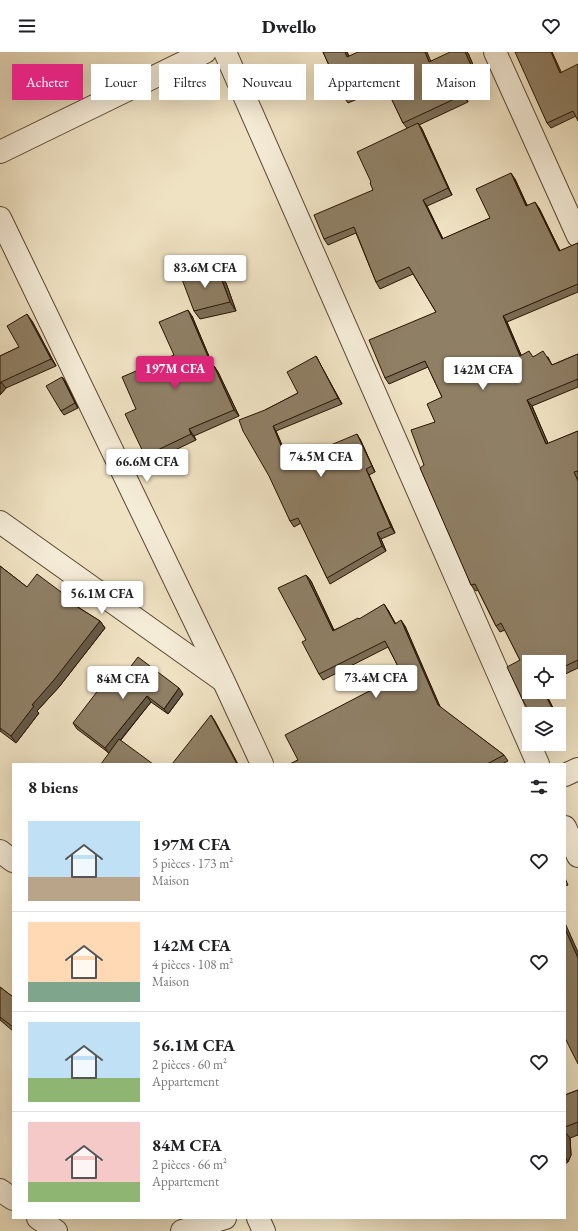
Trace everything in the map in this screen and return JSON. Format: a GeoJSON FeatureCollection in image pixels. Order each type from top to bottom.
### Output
{"type":"FeatureCollection","features":[{"type":"Feature","properties":{"kind":"street"},"geometry":{"type":"LineString","coordinates":[[0,152],[205,52]]}},
{"type":"Feature","properties":{"kind":"street"},"geometry":{"type":"LineString","coordinates":[[225,52],[538,763]]}},
{"type":"Feature","properties":{"kind":"street"},"geometry":{"type":"LineString","coordinates":[[495,52],[578,236]]}},
{"type":"Feature","properties":{"kind":"street"},"geometry":{"type":"LineString","coordinates":[[0,218],[224,682],[262,763]]}},
{"type":"Feature","properties":{"kind":"street"},"geometry":{"type":"LineString","coordinates":[[0,522],[224,682]]}},
{"type":"Feature","properties":{"kind":"street"},"geometry":{"type":"LineString","coordinates":[[566,775],[578,769]]}},
{"type":"Feature","properties":{"kind":"street"},"geometry":{"type":"LineString","coordinates":[[566,829],[578,856]]}},
{"type":"Feature","properties":{"kind":"street"},"geometry":{"type":"LineString","coordinates":[[0,851],[12,860]]}},
{"type":"Feature","properties":{"kind":"street"},"geometry":{"type":"LineString","coordinates":[[0,1190],[12,1198]]}},
{"type":"Feature","properties":{"kind":"street"},"geometry":{"type":"LineString","coordinates":[[39,1219],[56,1231]]}},
{"type":"Feature","properties":{"kind":"street"},"geometry":{"type":"LineString","coordinates":[[182,1231],[222,1219]]}},
{"type":"Feature","properties":{"kind":"street"},"geometry":{"type":"LineString","coordinates":[[258,1219],[264,1231]]}},
{"type":"Feature","properties":{"kind":"building"},"geometry":{"type":"Polygon","coordinates":[[[323,52],[345,52],[347,57],[358,52],[425,52],[429,62],[450,52],[465,52],[470,64],[422,64],[422,100],[452,100],[403,123],[392,100],[414,100],[414,64],[328,64],[323,52]]]}},
{"type":"Feature","properties":{"kind":"building"},"geometry":{"type":"Polygon","coordinates":[[[515,52],[551,52],[560,73],[578,64],[578,121],[573,111],[547,123],[515,52]]]}},
{"type":"Feature","properties":{"kind":"building"},"geometry":{"type":"Polygon","coordinates":[[[418,123],[448,188],[423,200],[442,239],[490,218],[476,189],[511,173],[526,206],[535,202],[559,251],[578,243],[578,284],[503,316],[520,356],[529,351],[533,357],[543,351],[552,365],[578,354],[578,379],[527,400],[546,444],[578,431],[578,471],[574,472],[578,481],[578,660],[566,666],[566,655],[522,655],[522,698],[507,667],[520,660],[501,623],[496,626],[475,584],[471,585],[420,468],[424,465],[411,430],[435,422],[427,404],[442,397],[425,361],[385,378],[369,340],[436,312],[409,267],[376,282],[354,227],[324,239],[314,215],[373,190],[370,183],[371,182],[357,152],[418,123]]]}},
{"type":"Feature","properties":{"kind":"building"},"geometry":{"type":"Polygon","coordinates":[[[211,267],[212,274],[220,275],[230,302],[194,311],[180,274],[211,267]]]}},
{"type":"Feature","properties":{"kind":"building"},"geometry":{"type":"Polygon","coordinates":[[[188,310],[212,366],[214,366],[234,410],[189,429],[191,434],[145,456],[125,414],[136,409],[122,377],[174,355],[159,322],[188,310]]]}},
{"type":"Feature","properties":{"kind":"building"},"geometry":{"type":"Polygon","coordinates":[[[27,314],[51,359],[1,382],[0,384],[0,356],[19,347],[7,326],[27,314]]]}},
{"type":"Feature","properties":{"kind":"building"},"geometry":{"type":"Polygon","coordinates":[[[316,356],[338,398],[273,426],[288,463],[357,434],[372,466],[366,469],[391,527],[377,533],[382,546],[327,578],[298,518],[290,521],[269,476],[243,431],[239,420],[265,410],[298,393],[287,372],[316,356]]]}},
{"type":"Feature","properties":{"kind":"building"},"geometry":{"type":"Polygon","coordinates":[[[62,377],[75,403],[61,411],[46,386],[62,377]]]}},
{"type":"Feature","properties":{"kind":"building"},"geometry":{"type":"Polygon","coordinates":[[[0,566],[27,587],[37,574],[65,595],[63,598],[100,621],[54,680],[32,705],[34,706],[11,736],[0,728],[0,566]]]}},
{"type":"Feature","properties":{"kind":"building"},"geometry":{"type":"Polygon","coordinates":[[[306,575],[333,631],[358,618],[359,619],[384,604],[395,624],[401,620],[438,705],[504,755],[489,763],[292,763],[298,760],[285,735],[402,674],[385,641],[319,674],[302,642],[306,640],[278,588],[306,575]]]}},
{"type":"Feature","properties":{"kind":"building"},"geometry":{"type":"Polygon","coordinates":[[[138,657],[179,688],[164,709],[147,696],[105,748],[73,723],[116,667],[125,674],[138,657]]]}},
{"type":"Feature","properties":{"kind":"building"},"geometry":{"type":"Polygon","coordinates":[[[523,699],[548,699],[552,707],[527,707],[523,699]]]}},
{"type":"Feature","properties":{"kind":"building"},"geometry":{"type":"Polygon","coordinates":[[[211,715],[236,763],[173,763],[211,715]]]}},
{"type":"Feature","properties":{"kind":"building"},"geometry":{"type":"Polygon","coordinates":[[[119,739],[152,763],[102,763],[119,739]]]}},
{"type":"Feature","properties":{"kind":"building"},"geometry":{"type":"Polygon","coordinates":[[[566,931],[578,958],[578,1064],[566,1040],[566,931]]]}},
{"type":"Feature","properties":{"kind":"building"},"geometry":{"type":"Polygon","coordinates":[[[0,987],[12,996],[12,1026],[0,1017],[0,987]]]}},
{"type":"Feature","properties":{"kind":"building"},"geometry":{"type":"Polygon","coordinates":[[[578,1090],[578,1122],[566,1127],[566,1095],[578,1090]]]}}]}
